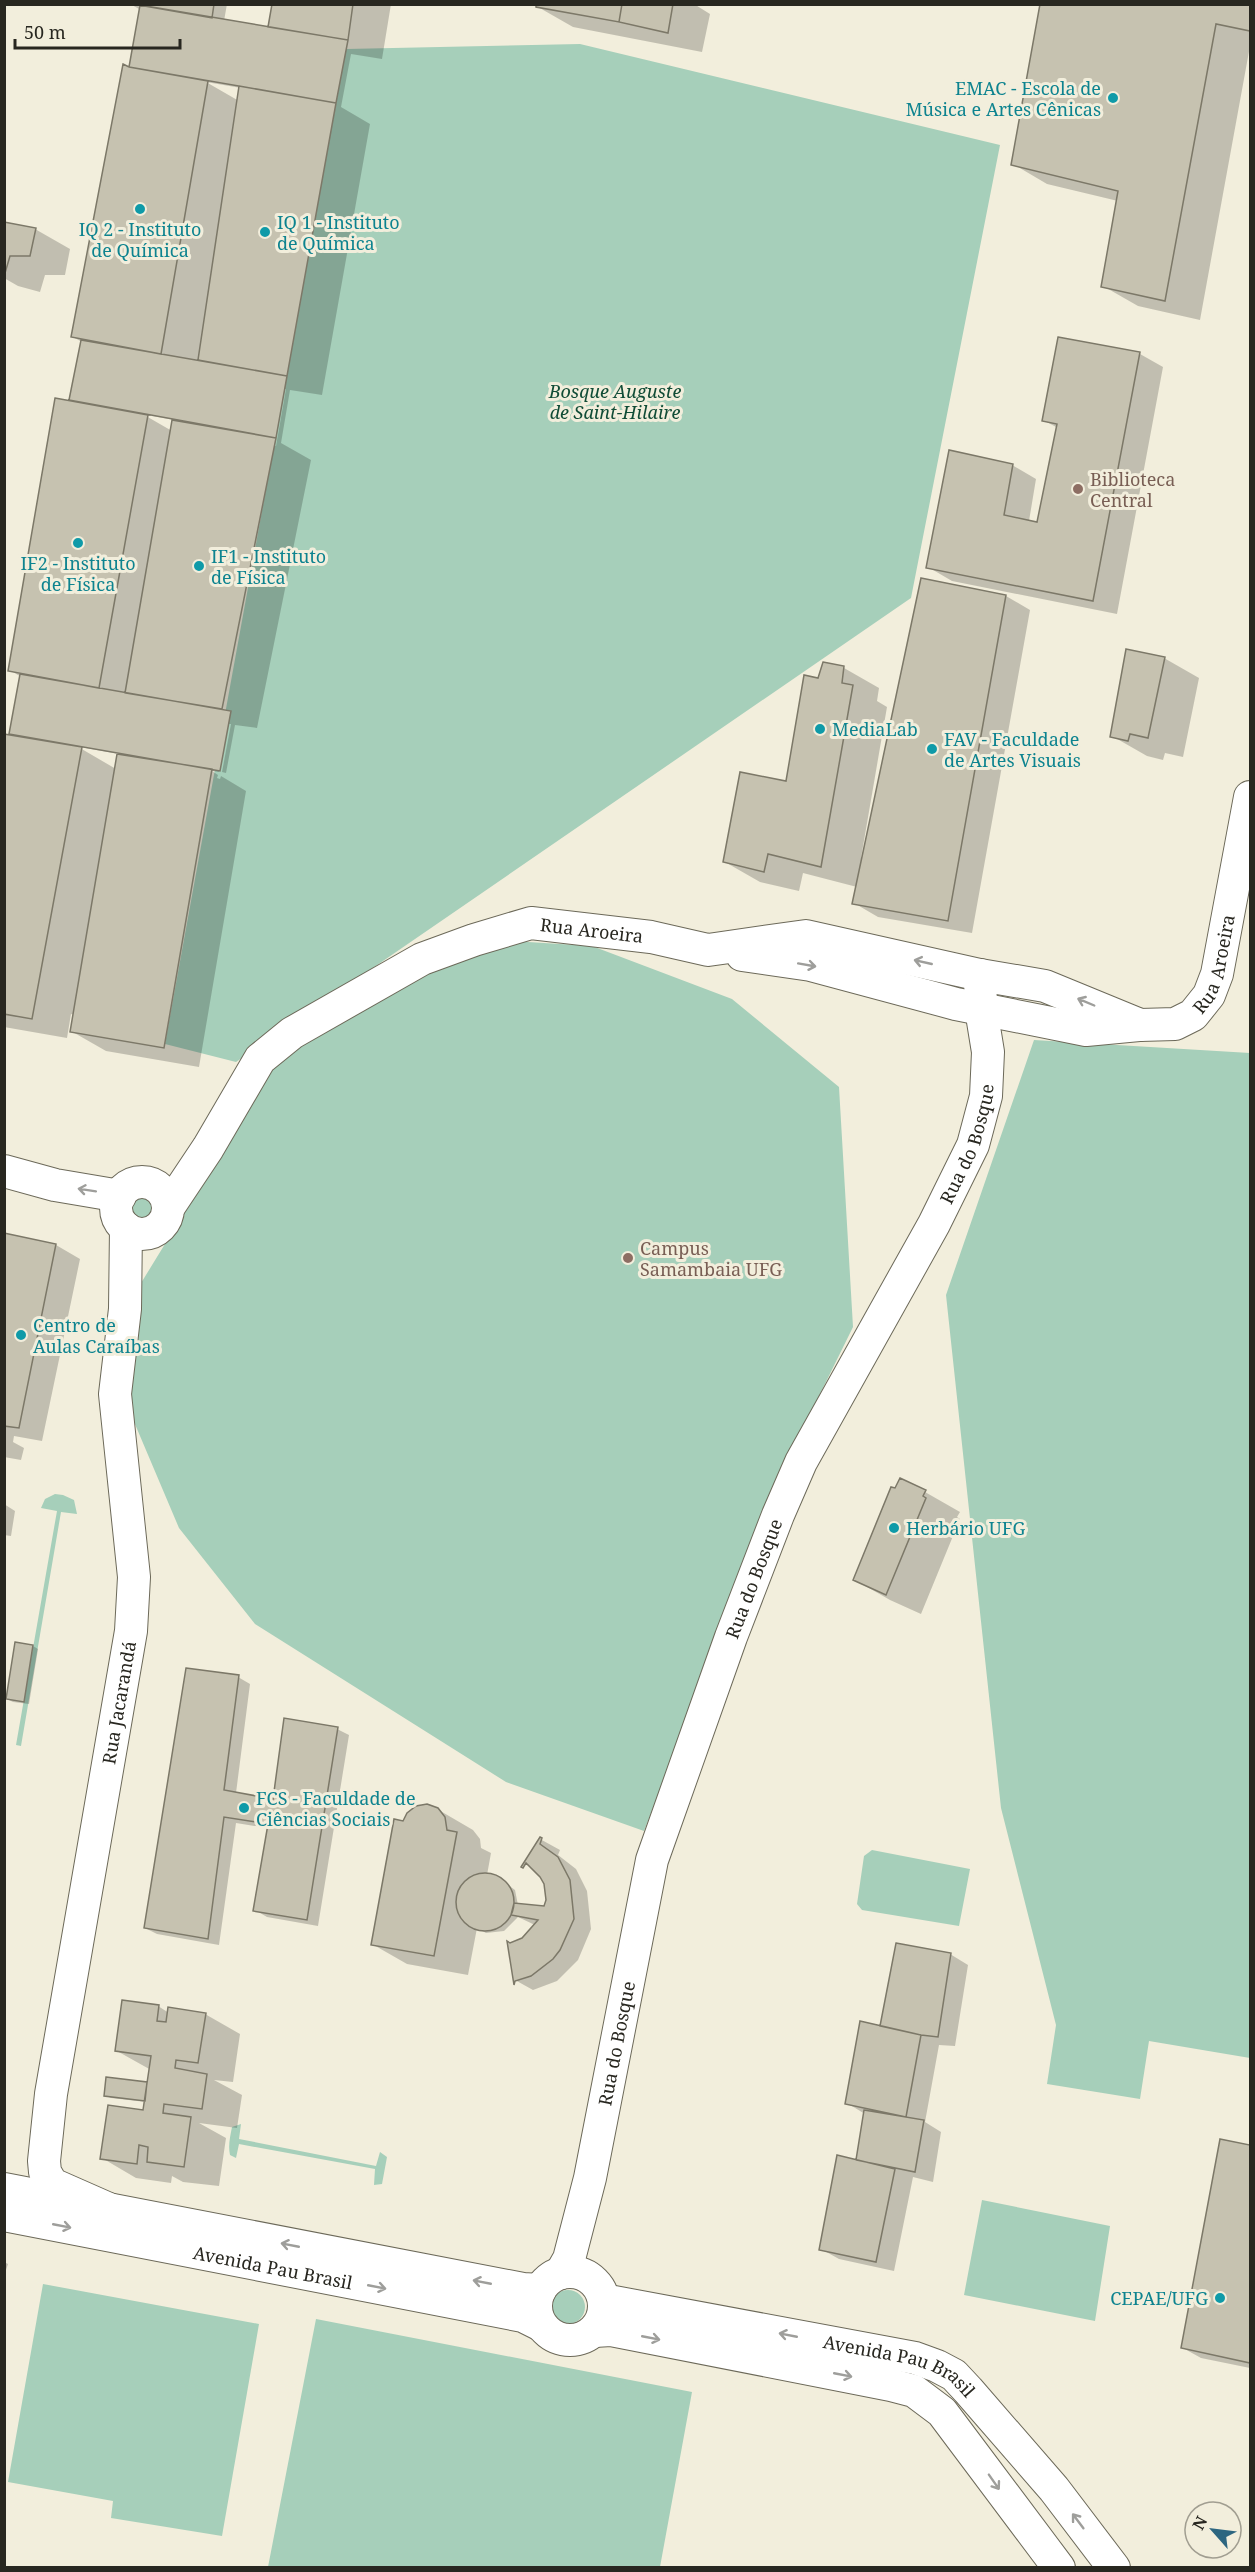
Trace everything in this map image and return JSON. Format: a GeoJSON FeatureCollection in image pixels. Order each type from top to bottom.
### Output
{"type":"FeatureCollection","features":[{"type":"Feature","properties":{"kind":"street","name":"Rua Aroeira"},"geometry":{"type":"LineString","coordinates":[[125,1309],[161,1207],[208,1148],[260,1059],[292,1033],[422,959],[531,923],[651,937],[708,950],[806,936],[980,975],[1045,986],[1140,1025],[1175,1024],[1193,1015],[1209,995],[1217,974],[1251,797]]}},
{"type":"Feature","properties":{"kind":"street"},"geometry":{"type":"LineString","coordinates":[[708,950],[811,965],[981,1009],[1086,1030],[1140,1025]]}},
{"type":"Feature","properties":{"kind":"street"},"geometry":{"type":"LineString","coordinates":[[980,975],[981,1009]]}},
{"type":"Feature","properties":{"kind":"street","name":"Rua do Bosque"},"geometry":{"type":"LineString","coordinates":[[561,2279],[581,2265],[588,2232],[591,2178],[652,1860],[731,1637],[801,1462],[934,1224],[972,1145],[986,1096],[988,1052],[981,1009]]}},
{"type":"Feature","properties":{"kind":"street"},"geometry":{"type":"LineString","coordinates":[[4,1171],[55,1185],[120,1196]]}},
{"type":"Feature","properties":{"kind":"street"},"geometry":{"type":"LineString","coordinates":[[125,1309],[126,1228],[117,1213],[120,1196],[132,1184],[140,1181],[161,1207],[142,1234],[126,1228]]}},
{"type":"Feature","properties":{"kind":"street","name":"Rua Jacarandá"},"geometry":{"type":"LineString","coordinates":[[51,2094],[131,1631],[134,1577],[115,1395],[125,1309]]}},
{"type":"Feature","properties":{"kind":"street"},"geometry":{"type":"LineString","coordinates":[[4,2187],[18,2183],[28,2173],[51,2094]]}},
{"type":"Feature","properties":{"kind":"street"},"geometry":{"type":"LineString","coordinates":[[51,2094],[44,2161],[48,2178],[62,2191],[111,2210]]}},
{"type":"Feature","properties":{"kind":"street","name":"Avenida Pau Brasil"},"geometry":{"type":"LineString","coordinates":[[4,2187],[468,2279],[561,2279]]}},
{"type":"Feature","properties":{"kind":"street","name":"Avenida Pau Brasil"},"geometry":{"type":"LineString","coordinates":[[4,2215],[523,2316],[541,2325]]}},
{"type":"Feature","properties":{"kind":"street"},"geometry":{"type":"LineString","coordinates":[[561,2279],[595,2283],[599,2316],[585,2337],[566,2341],[548,2333],[541,2325],[536,2308],[561,2279]]}},
{"type":"Feature","properties":{"kind":"street","name":"Avenida Pau Brasil"},"geometry":{"type":"LineString","coordinates":[[1059,2568],[942,2412],[914,2391],[611,2330],[599,2316],[614,2302],[915,2358],[937,2366],[954,2375],[994,2417],[1054,2489],[1114,2568]]}},
{"type":"Feature","properties":{"kind":"green space","name":"Bosque Auguste de Saint-Hilaire"},"geometry":{"type":"Polygon","coordinates":[[[580,44],[1000,145],[911,598],[236,1062],[165,1044],[346,49],[580,44]]]}},
{"type":"Feature","properties":{"kind":"green space"},"geometry":{"type":"Polygon","coordinates":[[[481,939],[592,946],[732,999],[839,1087],[853,1327],[787,1461],[644,1831],[506,1782],[255,1624],[179,1528],[129,1410],[138,1288],[203,1182],[254,1071],[481,939]]]}},
{"type":"Feature","properties":{"kind":"green space"},"geometry":{"type":"Polygon","coordinates":[[[1034,1040],[1250,1053],[1250,2058],[1149,2041],[1140,2099],[1047,2084],[1056,2025],[1001,1808],[946,1295],[1034,1040]]]}},
{"type":"Feature","properties":{"kind":"green space"},"geometry":{"type":"Polygon","coordinates":[[[143,1193],[154,1198],[159,1209],[154,1220],[143,1225],[132,1220],[127,1209],[132,1198],[143,1193]]]}},
{"type":"Feature","properties":{"kind":"green space"},"geometry":{"type":"Polygon","coordinates":[[[55,1494],[74,1500],[77,1514],[61,1512],[21,1746],[16,1745],[57,1511],[41,1508],[45,1499],[55,1494]]]}},
{"type":"Feature","properties":{"kind":"green space"},"geometry":{"type":"Polygon","coordinates":[[[872,1850],[970,1869],[959,1926],[862,1910],[857,1904],[864,1856],[872,1850]]]}},
{"type":"Feature","properties":{"kind":"green space"},"geometry":{"type":"Polygon","coordinates":[[[241,2124],[239,2139],[376,2166],[380,2152],[387,2157],[382,2184],[374,2185],[375,2169],[239,2144],[236,2158],[230,2155],[230,2138],[232,2127],[241,2124]]]}},
{"type":"Feature","properties":{"kind":"green space"},"geometry":{"type":"Polygon","coordinates":[[[982,2200],[1110,2226],[1095,2321],[964,2295],[982,2200]]]}},
{"type":"Feature","properties":{"kind":"green space"},"geometry":{"type":"Polygon","coordinates":[[[43,2284],[259,2324],[222,2536],[111,2518],[113,2501],[8,2482],[43,2284]]]}},
{"type":"Feature","properties":{"kind":"green space"},"geometry":{"type":"Polygon","coordinates":[[[568,2290],[580,2295],[585,2307],[580,2319],[568,2324],[556,2319],[551,2307],[556,2295],[568,2290]]]}},
{"type":"Feature","properties":{"kind":"green space"},"geometry":{"type":"Polygon","coordinates":[[[316,2319],[692,2392],[660,2567],[268,2567],[316,2319]]]}},
{"type":"Feature","properties":{"kind":"building"},"geometry":{"type":"Polygon","coordinates":[[[133,4],[214,4],[212,18],[133,4]]]}},
{"type":"Feature","properties":{"kind":"building"},"geometry":{"type":"Polygon","coordinates":[[[272,4],[353,4],[348,40],[268,27],[272,4]]]}},
{"type":"Feature","properties":{"kind":"building"},"geometry":{"type":"Polygon","coordinates":[[[536,4],[622,4],[619,22],[536,7],[536,4]]]}},
{"type":"Feature","properties":{"kind":"building"},"geometry":{"type":"Polygon","coordinates":[[[622,4],[673,4],[668,33],[619,22],[622,4]]]}},
{"type":"Feature","properties":{"kind":"building","name":"EMAC - Escola de Música e Artes Cênicas"},"geometry":{"type":"Polygon","coordinates":[[[1040,4],[1250,4],[1250,31],[1216,24],[1165,301],[1101,287],[1118,191],[1011,165],[1040,4]]]}},
{"type":"Feature","properties":{"kind":"building"},"geometry":{"type":"Polygon","coordinates":[[[140,5],[348,40],[336,103],[129,67],[140,5]]]}},
{"type":"Feature","properties":{"kind":"building","name":"IQ 2 - Instituto de Química"},"geometry":{"type":"Polygon","coordinates":[[[123,64],[208,81],[161,354],[71,337],[123,64]]]}},
{"type":"Feature","properties":{"kind":"building","name":"IQ 1 - Instituto de Química"},"geometry":{"type":"Polygon","coordinates":[[[239,86],[336,103],[287,376],[198,360],[239,86]]]}},
{"type":"Feature","properties":{"kind":"building"},"geometry":{"type":"Polygon","coordinates":[[[4,222],[36,228],[30,256],[10,256],[5,273],[4,222]]]}},
{"type":"Feature","properties":{"kind":"building","name":"Biblioteca Central"},"geometry":{"type":"Polygon","coordinates":[[[1058,337],[1140,352],[1093,601],[926,568],[949,450],[1013,464],[1004,515],[1037,522],[1057,424],[1042,421],[1058,337]]]}},
{"type":"Feature","properties":{"kind":"building"},"geometry":{"type":"Polygon","coordinates":[[[81,340],[287,376],[276,438],[69,400],[81,340]]]}},
{"type":"Feature","properties":{"kind":"building","name":"IF2 - Instituto de Física"},"geometry":{"type":"Polygon","coordinates":[[[55,398],[148,415],[99,688],[8,671],[55,398]]]}},
{"type":"Feature","properties":{"kind":"building","name":"IF1 - Instituto de Física"},"geometry":{"type":"Polygon","coordinates":[[[172,420],[276,438],[222,709],[125,693],[172,420]]]}},
{"type":"Feature","properties":{"kind":"building","name":"FAV - Faculdade de Artes Visuais"},"geometry":{"type":"Polygon","coordinates":[[[921,578],[1006,595],[948,921],[852,904],[921,578]]]}},
{"type":"Feature","properties":{"kind":"building"},"geometry":{"type":"Polygon","coordinates":[[[1126,649],[1165,657],[1148,738],[1130,734],[1128,741],[1110,737],[1126,649]]]}},
{"type":"Feature","properties":{"kind":"building","name":"MediaLab"},"geometry":{"type":"Polygon","coordinates":[[[823,662],[844,666],[842,683],[853,685],[821,867],[768,854],[764,872],[723,862],[740,772],[786,781],[804,675],[818,678],[823,662]]]}},
{"type":"Feature","properties":{"kind":"building"},"geometry":{"type":"Polygon","coordinates":[[[20,674],[231,711],[220,771],[9,734],[20,674]]]}},
{"type":"Feature","properties":{"kind":"building"},"geometry":{"type":"Polygon","coordinates":[[[4,734],[82,747],[32,1019],[4,1014],[4,734]]]}},
{"type":"Feature","properties":{"kind":"building"},"geometry":{"type":"Polygon","coordinates":[[[117,754],[212,769],[164,1048],[70,1032],[117,754]]]}},
{"type":"Feature","properties":{"kind":"building","name":"Centro de Aulas Caraíbas"},"geometry":{"type":"Polygon","coordinates":[[[4,1233],[56,1244],[19,1428],[4,1426],[4,1233]]]}},
{"type":"Feature","properties":{"kind":"building","name":"Herbário UFG"},"geometry":{"type":"Polygon","coordinates":[[[900,1478],[926,1490],[923,1496],[926,1498],[886,1595],[853,1580],[891,1487],[895,1488],[900,1478]]]}},
{"type":"Feature","properties":{"kind":"building"},"geometry":{"type":"Polygon","coordinates":[[[15,1642],[33,1645],[24,1702],[6,1699],[15,1642]]]}},
{"type":"Feature","properties":{"kind":"building","name":"FCS - Faculdade de Ciências Sociais"},"geometry":{"type":"Polygon","coordinates":[[[186,1668],[239,1675],[224,1790],[273,1799],[284,1718],[338,1727],[307,1920],[253,1911],[268,1824],[224,1817],[208,1939],[144,1928],[186,1668]]]}},
{"type":"Feature","properties":{"kind":"building"},"geometry":{"type":"Polygon","coordinates":[[[427,1804],[438,1808],[445,1817],[447,1830],[457,1832],[434,1956],[371,1945],[394,1819],[403,1821],[407,1813],[416,1806],[427,1804]]]}},
{"type":"Feature","properties":{"kind":"building"},"geometry":{"type":"Polygon","coordinates":[[[540,1837],[542,1838],[540,1844],[558,1857],[570,1880],[574,1919],[560,1950],[553,1959],[531,1976],[515,1981],[514,1985],[507,1941],[510,1943],[522,1938],[538,1920],[511,1915],[514,1903],[544,1906],[546,1900],[544,1884],[540,1877],[526,1863],[523,1868],[521,1867],[540,1837]]]}},
{"type":"Feature","properties":{"kind":"building"},"geometry":{"type":"Polygon","coordinates":[[[479,1873],[491,1873],[506,1881],[514,1896],[514,1908],[506,1923],[491,1931],[479,1931],[464,1923],[456,1908],[456,1896],[464,1881],[479,1873]]]}},
{"type":"Feature","properties":{"kind":"building"},"geometry":{"type":"Polygon","coordinates":[[[896,1943],[951,1953],[938,2037],[880,2026],[896,1943]]]}},
{"type":"Feature","properties":{"kind":"building"},"geometry":{"type":"Polygon","coordinates":[[[122,2000],[159,2005],[157,2021],[166,2022],[168,2007],[206,2013],[198,2063],[176,2060],[175,2068],[207,2074],[202,2109],[164,2104],[163,2113],[191,2117],[184,2167],[147,2162],[148,2147],[139,2145],[137,2164],[100,2159],[108,2105],[143,2110],[151,2056],[115,2051],[122,2000]]]}},
{"type":"Feature","properties":{"kind":"building"},"geometry":{"type":"Polygon","coordinates":[[[860,2021],[921,2035],[906,2117],[845,2104],[860,2021]]]}},
{"type":"Feature","properties":{"kind":"building"},"geometry":{"type":"Polygon","coordinates":[[[106,2077],[147,2082],[145,2101],[104,2096],[106,2077]]]}},
{"type":"Feature","properties":{"kind":"building"},"geometry":{"type":"Polygon","coordinates":[[[864,2110],[924,2120],[915,2172],[856,2160],[864,2110]]]}},
{"type":"Feature","properties":{"kind":"building","name":"CEPAE/UFG"},"geometry":{"type":"Polygon","coordinates":[[[1220,2139],[1250,2145],[1250,2363],[1181,2348],[1220,2139]]]}},
{"type":"Feature","properties":{"kind":"building"},"geometry":{"type":"Polygon","coordinates":[[[837,2155],[895,2169],[876,2262],[819,2250],[837,2155]]]}},
{"type":"Feature","properties":{"kind":"place","name":"EMAC - Escola de Música e Artes Cênicas"},"geometry":{"type":"Point","coordinates":[1113,98]}},
{"type":"Feature","properties":{"kind":"place","name":"IQ 2 - Instituto de Química"},"geometry":{"type":"Point","coordinates":[140,209]}},
{"type":"Feature","properties":{"kind":"place","name":"IQ 1 - Instituto de Química"},"geometry":{"type":"Point","coordinates":[265,232]}},
{"type":"Feature","properties":{"kind":"place","name":"Biblioteca Central"},"geometry":{"type":"Point","coordinates":[1078,489]}},
{"type":"Feature","properties":{"kind":"place","name":"IF2 - Instituto de Física"},"geometry":{"type":"Point","coordinates":[78,543]}},
{"type":"Feature","properties":{"kind":"place","name":"IF1 - Instituto de Física"},"geometry":{"type":"Point","coordinates":[199,566]}},
{"type":"Feature","properties":{"kind":"place","name":"MediaLab"},"geometry":{"type":"Point","coordinates":[820,729]}},
{"type":"Feature","properties":{"kind":"place","name":"FAV - Faculdade de Artes Visuais"},"geometry":{"type":"Point","coordinates":[932,749]}},
{"type":"Feature","properties":{"kind":"place","name":"Campus Samambaia UFG"},"geometry":{"type":"Point","coordinates":[628,1258]}},
{"type":"Feature","properties":{"kind":"place","name":"Centro de Aulas Caraíbas"},"geometry":{"type":"Point","coordinates":[21,1335]}},
{"type":"Feature","properties":{"kind":"place","name":"Herbário UFG"},"geometry":{"type":"Point","coordinates":[894,1528]}},
{"type":"Feature","properties":{"kind":"place","name":"FCS - Faculdade de Ciências Sociais"},"geometry":{"type":"Point","coordinates":[244,1808]}},
{"type":"Feature","properties":{"kind":"place","name":"CEPAE/UFG"},"geometry":{"type":"Point","coordinates":[1220,2298]}}]}
